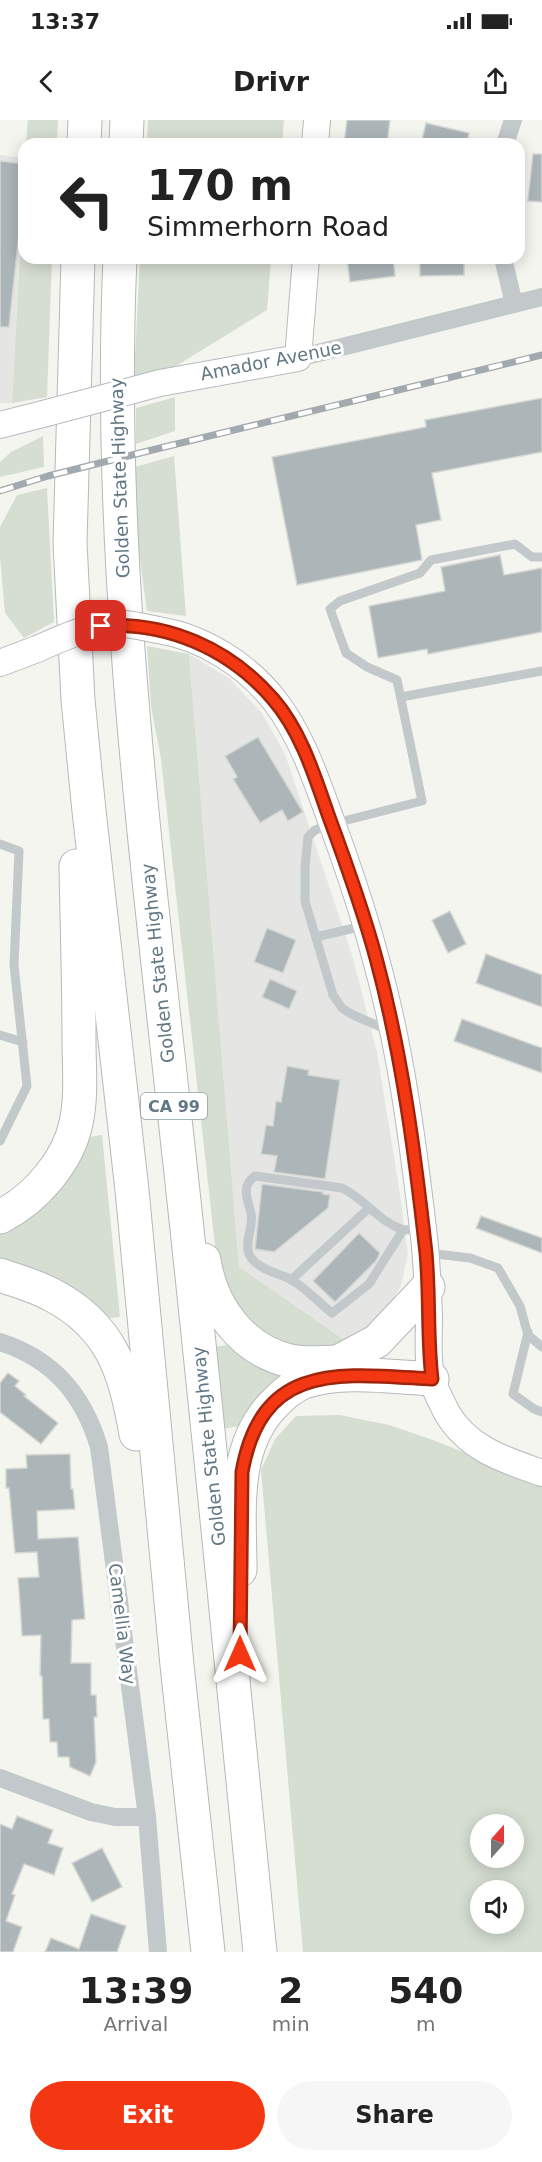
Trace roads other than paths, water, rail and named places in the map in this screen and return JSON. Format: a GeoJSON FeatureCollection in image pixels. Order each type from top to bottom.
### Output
{"type":"FeatureCollection","features":[{"type":"Feature","properties":{"kind":"highway"},"geometry":{"type":"LineString","coordinates":[[84,138],[85,120]]}},
{"type":"Feature","properties":{"kind":"highway"},"geometry":{"type":"LineString","coordinates":[[126,138],[127,120]]}},
{"type":"Feature","properties":{"kind":"highway","name":"CA 99"},"geometry":{"type":"LineString","coordinates":[[78,264],[70,543],[78,700],[132,1190],[177,1665],[208,1952]]}},
{"type":"Feature","properties":{"kind":"highway","name":"Golden State Highway"},"geometry":{"type":"LineString","coordinates":[[120,264],[117,380],[120,536],[133,723],[176,1120],[260,1952]]}},
{"type":"Feature","properties":{"kind":"highway"},"geometry":{"type":"LineString","coordinates":[[0,1216],[24,1201],[44,1183],[68,1146],[80,1101],[74,812],[78,700]]}},
{"type":"Feature","properties":{"kind":"highway"},"geometry":{"type":"LineString","coordinates":[[176,1120],[210,1284],[223,1313],[233,1327],[251,1343],[268,1353],[290,1361],[430,1368]]}},
{"type":"Feature","properties":{"kind":"highway"},"geometry":{"type":"LineString","coordinates":[[0,1275],[50,1294],[72,1307],[97,1331],[117,1359],[130,1400],[177,1665]]}},
{"type":"Feature","properties":{"kind":"highway"},"geometry":{"type":"LineString","coordinates":[[338,1362],[377,1341],[428,1287]]}},
{"type":"Feature","properties":{"kind":"highway"},"geometry":{"type":"LineString","coordinates":[[239,1749],[240,1488],[246,1451],[253,1431],[267,1411],[286,1391],[304,1382],[344,1375],[430,1368]]}},
{"type":"Feature","properties":{"kind":"main road"},"geometry":{"type":"LineString","coordinates":[[316,138],[317,120]]}},
{"type":"Feature","properties":{"kind":"main road"},"geometry":{"type":"LineString","coordinates":[[298,358],[306,264]]}},
{"type":"Feature","properties":{"kind":"main road","name":"Amador Avenue"},"geometry":{"type":"LineString","coordinates":[[0,425],[160,383],[298,358]]}},
{"type":"Feature","properties":{"kind":"main road"},"geometry":{"type":"LineString","coordinates":[[0,663],[74,633],[101,626],[125,624],[176,633],[194,640],[230,659],[254,678],[274,700],[296,734],[332,824],[350,873],[376,958],[393,1032],[414,1152],[413,1229],[426,1253],[430,1368],[447,1413],[460,1431],[471,1441],[497,1457],[542,1473]]}},
{"type":"Feature","properties":{"kind":"street"},"geometry":{"type":"LineString","coordinates":[[507,138],[513,120]]}},
{"type":"Feature","properties":{"kind":"street"},"geometry":{"type":"LineString","coordinates":[[504,264],[514,304]]}},
{"type":"Feature","properties":{"kind":"street","name":"Amador Avenue"},"geometry":{"type":"LineString","coordinates":[[298,358],[542,297]]}},
{"type":"Feature","properties":{"kind":"street","name":"Camellia Way"},"geometry":{"type":"LineString","coordinates":[[0,1342],[37,1358],[57,1374],[82,1405],[99,1447],[147,1817],[158,1952]]}},
{"type":"Feature","properties":{"kind":"street"},"geometry":{"type":"LineString","coordinates":[[0,1778],[91,1812],[115,1817],[147,1817]]}},
{"type":"Feature","properties":{"kind":"lane"},"geometry":{"type":"LineString","coordinates":[[393,1032],[353,1015],[342,1008],[333,995],[305,901],[308,837],[315,830],[422,801],[397,680],[367,667],[346,653],[330,609],[340,601],[420,573],[430,560],[515,544],[532,557],[542,557]]}},
{"type":"Feature","properties":{"kind":"lane"},"geometry":{"type":"LineString","coordinates":[[401,697],[542,671]]}},
{"type":"Feature","properties":{"kind":"lane"},"geometry":{"type":"LineString","coordinates":[[0,844],[19,851],[14,965],[27,1086],[0,1141]]}},
{"type":"Feature","properties":{"kind":"lane"},"geometry":{"type":"LineString","coordinates":[[316,937],[366,926]]}},
{"type":"Feature","properties":{"kind":"lane"},"geometry":{"type":"LineString","coordinates":[[0,1035],[22,1042]]}},
{"type":"Feature","properties":{"kind":"lane"},"geometry":{"type":"LineString","coordinates":[[255,1176],[342,1188],[351,1192],[368,1209],[413,1229],[369,1284],[332,1313],[291,1280],[252,1261],[248,1252],[248,1243],[252,1223],[245,1191],[249,1180],[255,1176]]}},
{"type":"Feature","properties":{"kind":"lane"},"geometry":{"type":"LineString","coordinates":[[291,1280],[368,1209]]}},
{"type":"Feature","properties":{"kind":"lane"},"geometry":{"type":"LineString","coordinates":[[426,1253],[470,1258],[498,1268],[520,1306],[528,1332],[542,1347]]}},
{"type":"Feature","properties":{"kind":"lane"},"geometry":{"type":"LineString","coordinates":[[528,1332],[513,1395],[542,1412]]}},
{"type":"Feature","properties":{"kind":"railway"},"geometry":{"type":"LineString","coordinates":[[0,491],[48,476],[542,355]]}}]}
